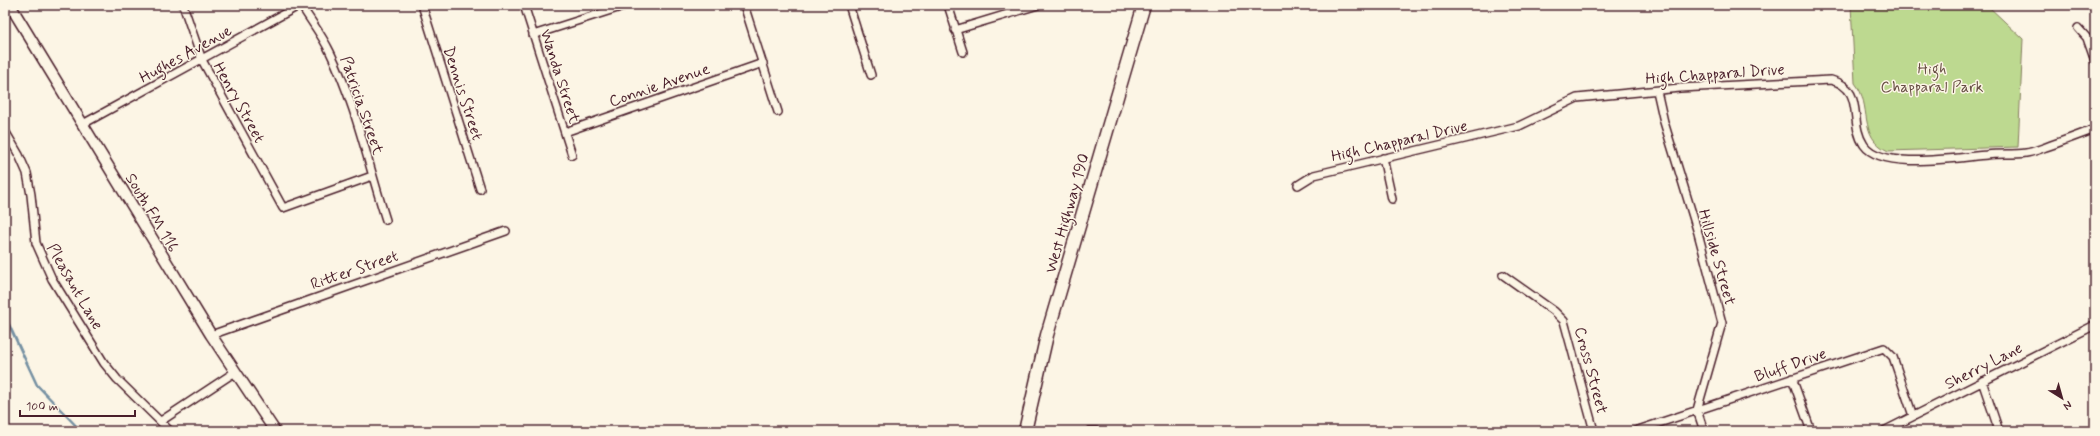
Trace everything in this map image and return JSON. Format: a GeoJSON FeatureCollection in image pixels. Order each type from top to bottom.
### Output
{"type":"FeatureCollection","features":[{"type":"Feature","properties":{"kind":"main road","name":"South FM 116"},"geometry":{"type":"LineString","coordinates":[[10,5],[211,335],[275,431]]}},
{"type":"Feature","properties":{"kind":"main road","name":"West Highway 190"},"geometry":{"type":"LineString","coordinates":[[1025,431],[1047,335],[1144,5]]}},
{"type":"Feature","properties":{"kind":"street","name":"Henry Street"},"geometry":{"type":"LineString","coordinates":[[183,5],[202,60],[283,208],[372,176]]}},
{"type":"Feature","properties":{"kind":"street","name":"Hughes Avenue"},"geometry":{"type":"LineString","coordinates":[[83,124],[300,5]]}},
{"type":"Feature","properties":{"kind":"street","name":"Patricia Street"},"geometry":{"type":"LineString","coordinates":[[300,5],[329,50],[338,70],[362,139],[386,220]]}},
{"type":"Feature","properties":{"kind":"street","name":"Dennis Street"},"geometry":{"type":"LineString","coordinates":[[422,5],[480,189]]}},
{"type":"Feature","properties":{"kind":"street","name":"Wanda Street"},"geometry":{"type":"LineString","coordinates":[[524,5],[572,155]]}},
{"type":"Feature","properties":{"kind":"street"},"geometry":{"type":"LineString","coordinates":[[533,35],[627,5]]}},
{"type":"Feature","properties":{"kind":"street"},"geometry":{"type":"LineString","coordinates":[[744,5],[778,112]]}},
{"type":"Feature","properties":{"kind":"street"},"geometry":{"type":"LineString","coordinates":[[849,5],[871,75]]}},
{"type":"Feature","properties":{"kind":"street"},"geometry":{"type":"LineString","coordinates":[[948,5],[963,52]]}},
{"type":"Feature","properties":{"kind":"street"},"geometry":{"type":"LineString","coordinates":[[955,30],[1038,5]]}},
{"type":"Feature","properties":{"kind":"street"},"geometry":{"type":"LineString","coordinates":[[2078,28],[2087,38],[2095,62]]}},
{"type":"Feature","properties":{"kind":"street","name":"Connie Avenue"},"geometry":{"type":"LineString","coordinates":[[564,132],[763,63]]}},
{"type":"Feature","properties":{"kind":"street","name":"High Chapparal Drive"},"geometry":{"type":"LineString","coordinates":[[1298,185],[1314,175],[1519,126],[1578,98],[1657,91],[1831,80],[1842,82],[1847,86],[1852,97],[1860,137],[1864,145],[1874,154],[1883,158],[1958,159],[1987,155],[2027,153],[2095,129]]}},
{"type":"Feature","properties":{"kind":"street","name":"Hillside Street"},"geometry":{"type":"LineString","coordinates":[[1657,91],[1664,122],[1698,233],[1722,323],[1697,410]]}},
{"type":"Feature","properties":{"kind":"street","name":"Pleasant Lane"},"geometry":{"type":"LineString","coordinates":[[5,131],[19,155],[27,173],[31,194],[36,243],[45,266],[104,363],[128,391],[170,431]]}},
{"type":"Feature","properties":{"kind":"street"},"geometry":{"type":"LineString","coordinates":[[1383,158],[1392,199]]}},
{"type":"Feature","properties":{"kind":"street","name":"Ritter Street"},"geometry":{"type":"LineString","coordinates":[[211,335],[506,231]]}},
{"type":"Feature","properties":{"kind":"street","name":"Cross Street"},"geometry":{"type":"LineString","coordinates":[[1503,276],[1554,311],[1564,321],[1594,431]]}},
{"type":"Feature","properties":{"kind":"street","name":"Sherry Lane"},"geometry":{"type":"LineString","coordinates":[[1884,431],[2095,325]]}},
{"type":"Feature","properties":{"kind":"street","name":"Bluff Drive"},"geometry":{"type":"LineString","coordinates":[[1635,431],[1884,348],[1893,357],[1913,416]]}},
{"type":"Feature","properties":{"kind":"street"},"geometry":{"type":"LineString","coordinates":[[161,421],[235,372]]}},
{"type":"Feature","properties":{"kind":"street"},"geometry":{"type":"LineString","coordinates":[[1792,378],[1811,431]]}},
{"type":"Feature","properties":{"kind":"street"},"geometry":{"type":"LineString","coordinates":[[1982,381],[1999,431]]}},
{"type":"Feature","properties":{"kind":"street"},"geometry":{"type":"LineString","coordinates":[[1697,410],[1704,431]]}},
{"type":"Feature","properties":{"kind":"street"},"geometry":{"type":"LineString","coordinates":[[1090,431],[1096,431]]}},
{"type":"Feature","properties":{"kind":"green space","name":"High Chapparal Park"},"geometry":{"type":"Polygon","coordinates":[[[1851,5],[1987,5],[2023,39],[2018,147],[1888,151],[1878,145],[1872,137],[1869,129],[1863,101],[1855,83],[1851,5]]]}},
{"type":"Feature","properties":{"kind":"waterway"},"geometry":{"type":"LineString","coordinates":[[5,316],[37,385],[81,431]]}}]}
